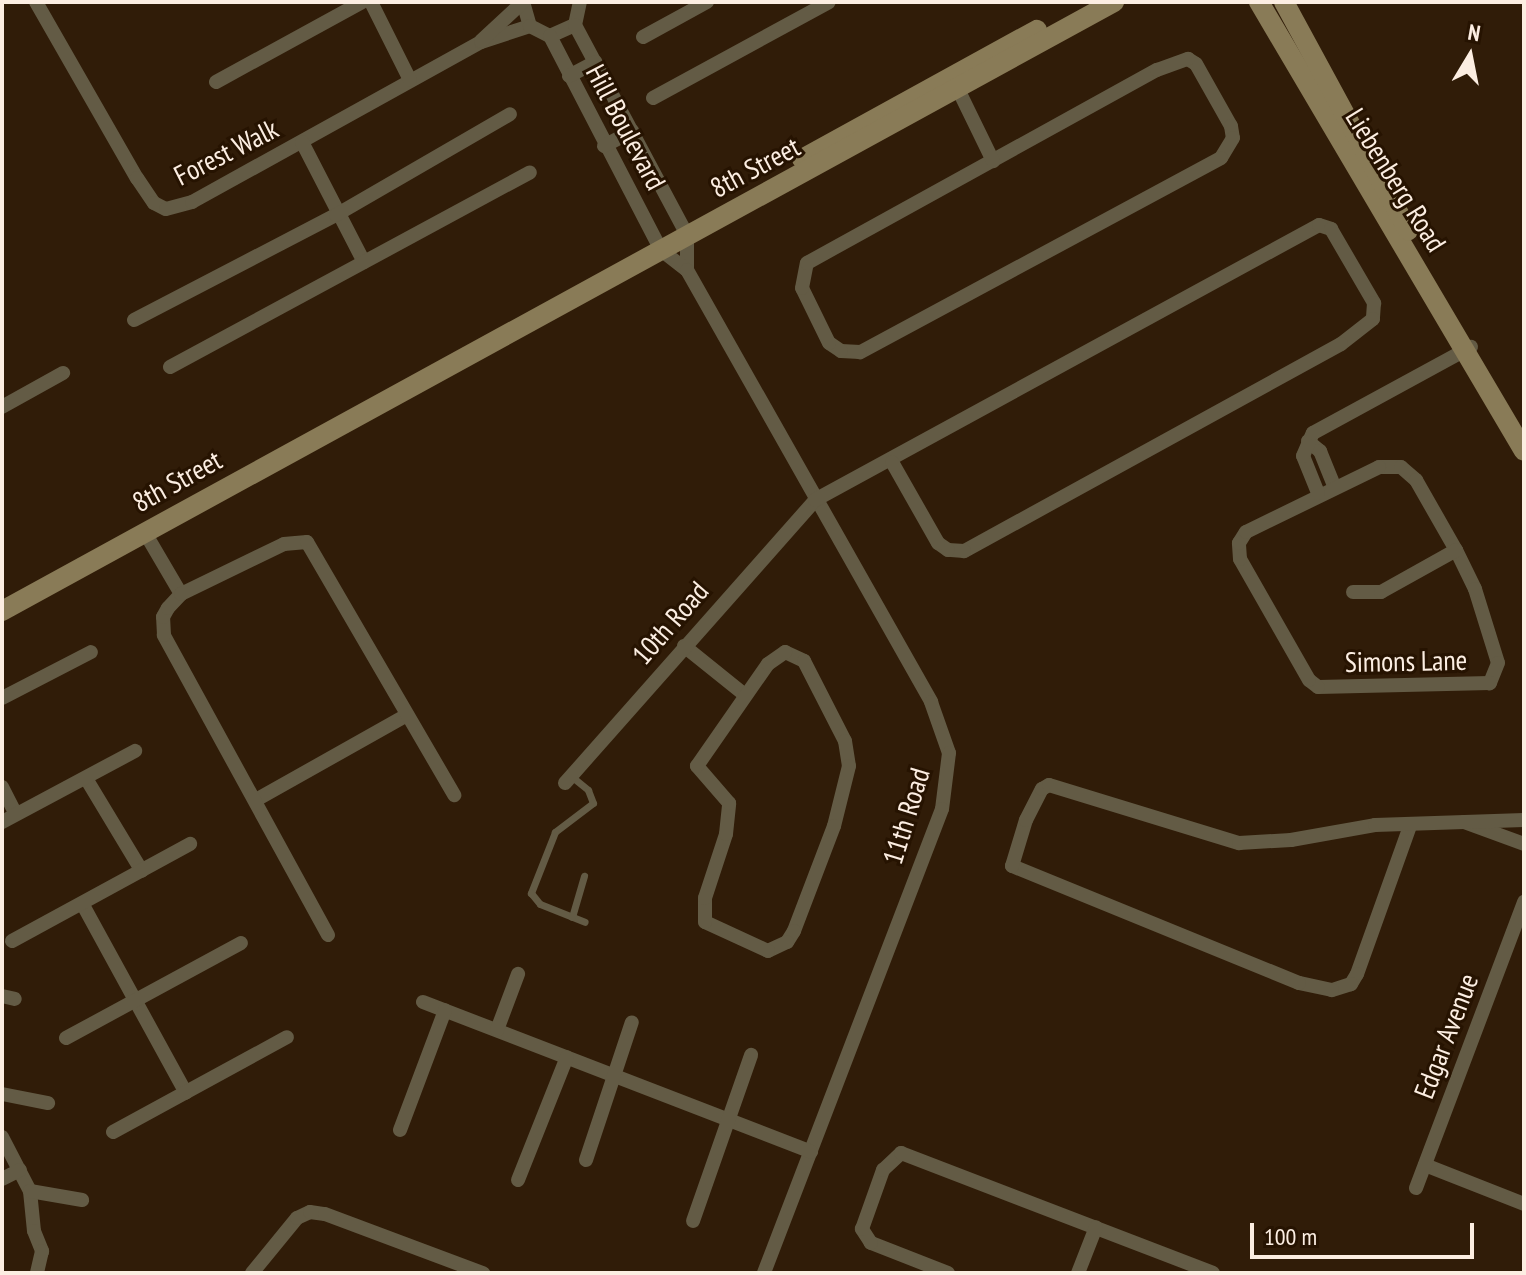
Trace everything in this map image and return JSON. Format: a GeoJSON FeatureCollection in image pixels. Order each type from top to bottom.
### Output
{"type":"FeatureCollection","features":[{"type":"Feature","properties":{"kind":"street","name":"Forest Walk"},"geometry":{"type":"LineString","coordinates":[[36,2],[154,203],[166,209],[192,202],[481,42],[530,26]]}},
{"type":"Feature","properties":{"kind":"street"},"geometry":{"type":"LineString","coordinates":[[216,82],[362,2]]}},
{"type":"Feature","properties":{"kind":"street"},"geometry":{"type":"LineString","coordinates":[[371,2],[410,80]]}},
{"type":"Feature","properties":{"kind":"street","name":"Forest Walk"},"geometry":{"type":"LineString","coordinates":[[481,42],[523,2]]}},
{"type":"Feature","properties":{"kind":"street"},"geometry":{"type":"LineString","coordinates":[[523,2],[530,26],[550,36],[575,25],[580,2]]}},
{"type":"Feature","properties":{"kind":"street"},"geometry":{"type":"LineString","coordinates":[[643,37],[707,2]]}},
{"type":"Feature","properties":{"kind":"street"},"geometry":{"type":"LineString","coordinates":[[653,98],[829,2]]}},
{"type":"Feature","properties":{"kind":"street","name":"8th Street"},"geometry":{"type":"LineString","coordinates":[[955,83],[1089,2]]}},
{"type":"Feature","properties":{"kind":"street","name":"8th Street"},"geometry":{"type":"LineString","coordinates":[[2,611],[658,245],[955,83],[1114,2]]}},
{"type":"Feature","properties":{"kind":"street","name":"Liebenberg Road"},"geometry":{"type":"LineString","coordinates":[[1259,2],[1468,348]]}},
{"type":"Feature","properties":{"kind":"street","name":"Liebenberg Road"},"geometry":{"type":"LineString","coordinates":[[1284,2],[1524,451]]}},
{"type":"Feature","properties":{"kind":"street","name":"Hill Boulevard"},"geometry":{"type":"LineString","coordinates":[[575,25],[685,231]]}},
{"type":"Feature","properties":{"kind":"street","name":"Hill Boulevard"},"geometry":{"type":"LineString","coordinates":[[550,36],[604,146],[658,245]]}},
{"type":"Feature","properties":{"kind":"street"},"geometry":{"type":"LineString","coordinates":[[1188,59],[1196,64],[1233,138],[1221,158],[1049,253],[860,352],[835,348],[802,288],[807,263],[993,161],[1157,70],[1188,59]]}},
{"type":"Feature","properties":{"kind":"street"},"geometry":{"type":"LineString","coordinates":[[569,76],[595,62]]}},
{"type":"Feature","properties":{"kind":"street"},"geometry":{"type":"LineString","coordinates":[[955,83],[993,161]]}},
{"type":"Feature","properties":{"kind":"street"},"geometry":{"type":"LineString","coordinates":[[134,320],[336,215],[510,114]]}},
{"type":"Feature","properties":{"kind":"street"},"geometry":{"type":"LineString","coordinates":[[604,146],[632,131]]}},
{"type":"Feature","properties":{"kind":"street"},"geometry":{"type":"LineString","coordinates":[[302,142],[336,215],[364,262]]}},
{"type":"Feature","properties":{"kind":"street"},"geometry":{"type":"LineString","coordinates":[[170,367],[530,172]]}},
{"type":"Feature","properties":{"kind":"street"},"geometry":{"type":"LineString","coordinates":[[815,500],[892,462],[1319,225],[1331,229],[1374,303],[1373,319],[1341,344],[964,551],[938,543],[892,462]]}},
{"type":"Feature","properties":{"kind":"street","name":"11th Road"},"geometry":{"type":"LineString","coordinates":[[685,231],[687,270]]}},
{"type":"Feature","properties":{"kind":"street","name":"11th Road"},"geometry":{"type":"LineString","coordinates":[[658,245],[687,270],[931,702],[944,732],[950,770],[942,809],[764,1273]]}},
{"type":"Feature","properties":{"kind":"street"},"geometry":{"type":"LineString","coordinates":[[1318,493],[1303,456],[1316,430],[1468,348]]}},
{"type":"Feature","properties":{"kind":"street"},"geometry":{"type":"LineString","coordinates":[[2,407],[63,373]]}},
{"type":"Feature","properties":{"kind":"street"},"geometry":{"type":"LineString","coordinates":[[1308,441],[1320,451],[1334,486]]}},
{"type":"Feature","properties":{"kind":"street","name":"Simons Lane"},"geometry":{"type":"LineString","coordinates":[[1379,467],[1401,467],[1416,480],[1456,550],[1491,638],[1498,663],[1493,681],[1318,687],[1309,680],[1239,552],[1246,532],[1334,486],[1379,467]]}},
{"type":"Feature","properties":{"kind":"street","name":"10th Road"},"geometry":{"type":"LineString","coordinates":[[568,779],[815,500]]}},
{"type":"Feature","properties":{"kind":"street"},"geometry":{"type":"LineString","coordinates":[[144,531],[181,594]]}},
{"type":"Feature","properties":{"kind":"street"},"geometry":{"type":"LineString","coordinates":[[328,935],[164,635],[163,617],[181,594],[284,544],[307,542],[317,552],[405,716],[454,795]]}},
{"type":"Feature","properties":{"kind":"street"},"geometry":{"type":"LineString","coordinates":[[1353,592],[1381,592],[1456,550]]}},
{"type":"Feature","properties":{"kind":"street"},"geometry":{"type":"LineString","coordinates":[[684,646],[745,695]]}},
{"type":"Feature","properties":{"kind":"street"},"geometry":{"type":"LineString","coordinates":[[2,698],[91,652]]}},
{"type":"Feature","properties":{"kind":"street"},"geometry":{"type":"LineString","coordinates":[[792,653],[804,661],[849,756],[834,826],[794,931],[787,942],[768,951],[713,928],[703,912],[726,834],[729,803],[699,774],[698,760],[745,695],[768,664],[792,653]]}},
{"type":"Feature","properties":{"kind":"street"},"geometry":{"type":"LineString","coordinates":[[256,800],[405,716]]}},
{"type":"Feature","properties":{"kind":"street"},"geometry":{"type":"LineString","coordinates":[[2,822],[87,780],[135,751]]}},
{"type":"Feature","properties":{"kind":"street"},"geometry":{"type":"LineString","coordinates":[[87,780],[142,871]]}},
{"type":"Feature","properties":{"kind":"street"},"geometry":{"type":"LineString","coordinates":[[1410,826],[1357,974],[1351,984],[1332,990],[1312,988],[1012,866],[1026,820],[1049,785],[1239,843],[1291,840],[1341,828],[1524,820]]}},
{"type":"Feature","properties":{"kind":"street"},"geometry":{"type":"LineString","coordinates":[[2,787],[16,814]]}},
{"type":"Feature","properties":{"kind":"street"},"geometry":{"type":"LineString","coordinates":[[1460,821],[1524,844]]}},
{"type":"Feature","properties":{"kind":"street"},"geometry":{"type":"LineString","coordinates":[[12,941],[190,844]]}},
{"type":"Feature","properties":{"kind":"street","name":"Edgar Avenue"},"geometry":{"type":"LineString","coordinates":[[1416,1188],[1524,902]]}},
{"type":"Feature","properties":{"kind":"street"},"geometry":{"type":"LineString","coordinates":[[83,905],[186,1093]]}},
{"type":"Feature","properties":{"kind":"street"},"geometry":{"type":"LineString","coordinates":[[66,1038],[135,997],[241,943]]}},
{"type":"Feature","properties":{"kind":"street"},"geometry":{"type":"LineString","coordinates":[[497,1030],[518,974]]}},
{"type":"Feature","properties":{"kind":"street"},"geometry":{"type":"LineString","coordinates":[[423,1002],[811,1152]]}},
{"type":"Feature","properties":{"kind":"street"},"geometry":{"type":"LineString","coordinates":[[400,1130],[445,1010]]}},
{"type":"Feature","properties":{"kind":"street"},"geometry":{"type":"LineString","coordinates":[[586,1160],[632,1022]]}},
{"type":"Feature","properties":{"kind":"street"},"geometry":{"type":"LineString","coordinates":[[113,1132],[287,1037]]}},
{"type":"Feature","properties":{"kind":"street"},"geometry":{"type":"LineString","coordinates":[[693,1221],[751,1055]]}},
{"type":"Feature","properties":{"kind":"street"},"geometry":{"type":"LineString","coordinates":[[518,1180],[567,1057]]}},
{"type":"Feature","properties":{"kind":"street"},"geometry":{"type":"LineString","coordinates":[[2,1094],[48,1103]]}},
{"type":"Feature","properties":{"kind":"street"},"geometry":{"type":"LineString","coordinates":[[2,1137],[30,1191],[34,1231],[42,1251],[37,1273]]}},
{"type":"Feature","properties":{"kind":"street"},"geometry":{"type":"LineString","coordinates":[[948,1273],[871,1243],[862,1229],[883,1170],[901,1153],[1213,1273]]}},
{"type":"Feature","properties":{"kind":"street"},"geometry":{"type":"LineString","coordinates":[[1425,1165],[1524,1204]]}},
{"type":"Feature","properties":{"kind":"street"},"geometry":{"type":"LineString","coordinates":[[2,1179],[20,1170]]}},
{"type":"Feature","properties":{"kind":"street"},"geometry":{"type":"LineString","coordinates":[[30,1191],[82,1200]]}},
{"type":"Feature","properties":{"kind":"street"},"geometry":{"type":"LineString","coordinates":[[252,1273],[297,1218],[310,1212],[483,1273]]}},
{"type":"Feature","properties":{"kind":"street"},"geometry":{"type":"LineString","coordinates":[[1078,1273],[1096,1227]]}},
{"type":"Feature","properties":{"kind":"lane"},"geometry":{"type":"LineString","coordinates":[[568,779],[588,790],[593,803],[555,832],[530,888],[540,904],[585,922]]}},
{"type":"Feature","properties":{"kind":"lane"},"geometry":{"type":"LineString","coordinates":[[572,917],[584,876]]}}]}
